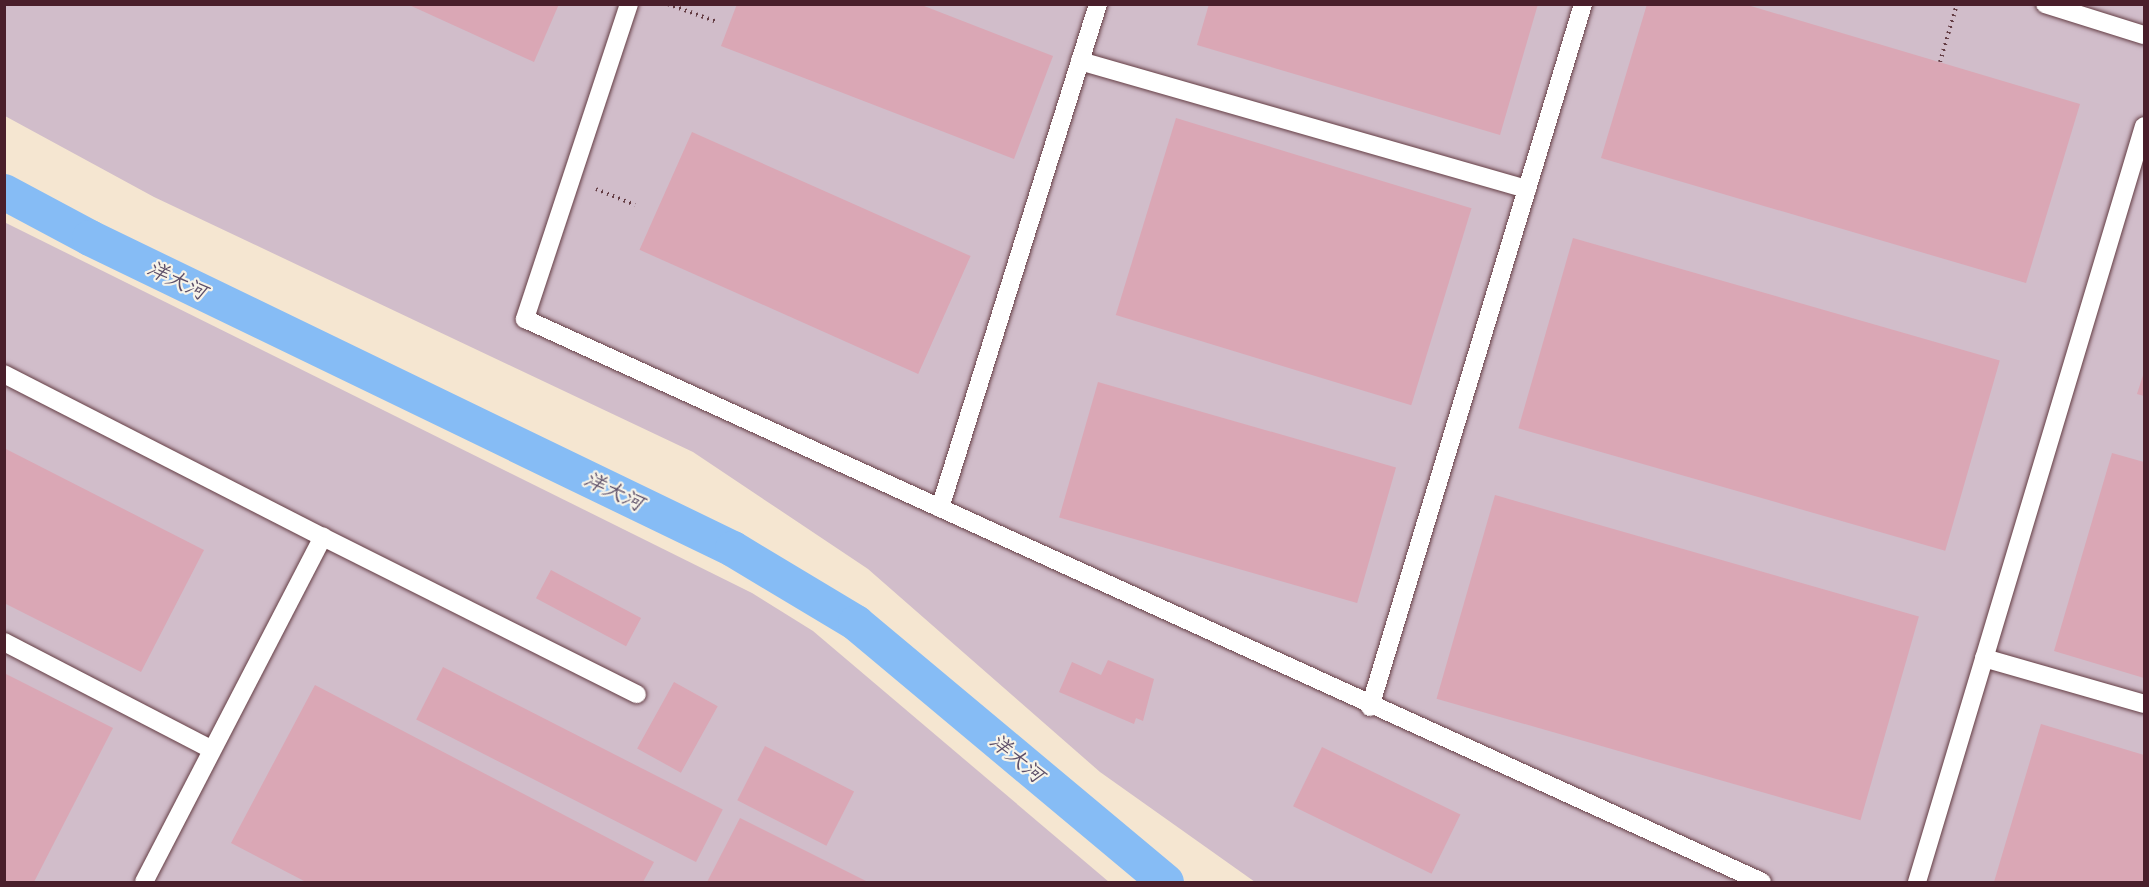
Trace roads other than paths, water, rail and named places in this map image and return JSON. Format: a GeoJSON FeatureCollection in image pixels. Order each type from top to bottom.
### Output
{"type":"FeatureCollection","features":[{"type":"Feature","properties":{"kind":"lane"},"geometry":{"type":"LineString","coordinates":[[629,4],[525,319],[1370,707],[1762,882]]}},
{"type":"Feature","properties":{"kind":"lane"},"geometry":{"type":"LineString","coordinates":[[940,508],[1098,4]]}},
{"type":"Feature","properties":{"kind":"lane"},"geometry":{"type":"LineString","coordinates":[[1370,707],[1583,4]]}},
{"type":"Feature","properties":{"kind":"lane"},"geometry":{"type":"LineString","coordinates":[[2045,4],[2145,35]]}},
{"type":"Feature","properties":{"kind":"lane"},"geometry":{"type":"LineString","coordinates":[[1080,61],[1527,189]]}},
{"type":"Feature","properties":{"kind":"lane"},"geometry":{"type":"LineString","coordinates":[[1917,882],[2145,126]]}},
{"type":"Feature","properties":{"kind":"lane"},"geometry":{"type":"LineString","coordinates":[[4,374],[638,694]]}},
{"type":"Feature","properties":{"kind":"lane"},"geometry":{"type":"LineString","coordinates":[[144,882],[323,537]]}},
{"type":"Feature","properties":{"kind":"lane"},"geometry":{"type":"LineString","coordinates":[[4,642],[212,750]]}},
{"type":"Feature","properties":{"kind":"lane"},"geometry":{"type":"LineString","coordinates":[[1984,658],[2145,704]]}},
{"type":"Feature","properties":{"kind":"waterway","name":"洋大河"},"geometry":{"type":"LineString","coordinates":[[4,192],[90,238],[733,549],[856,623],[1166,882]]}}]}
